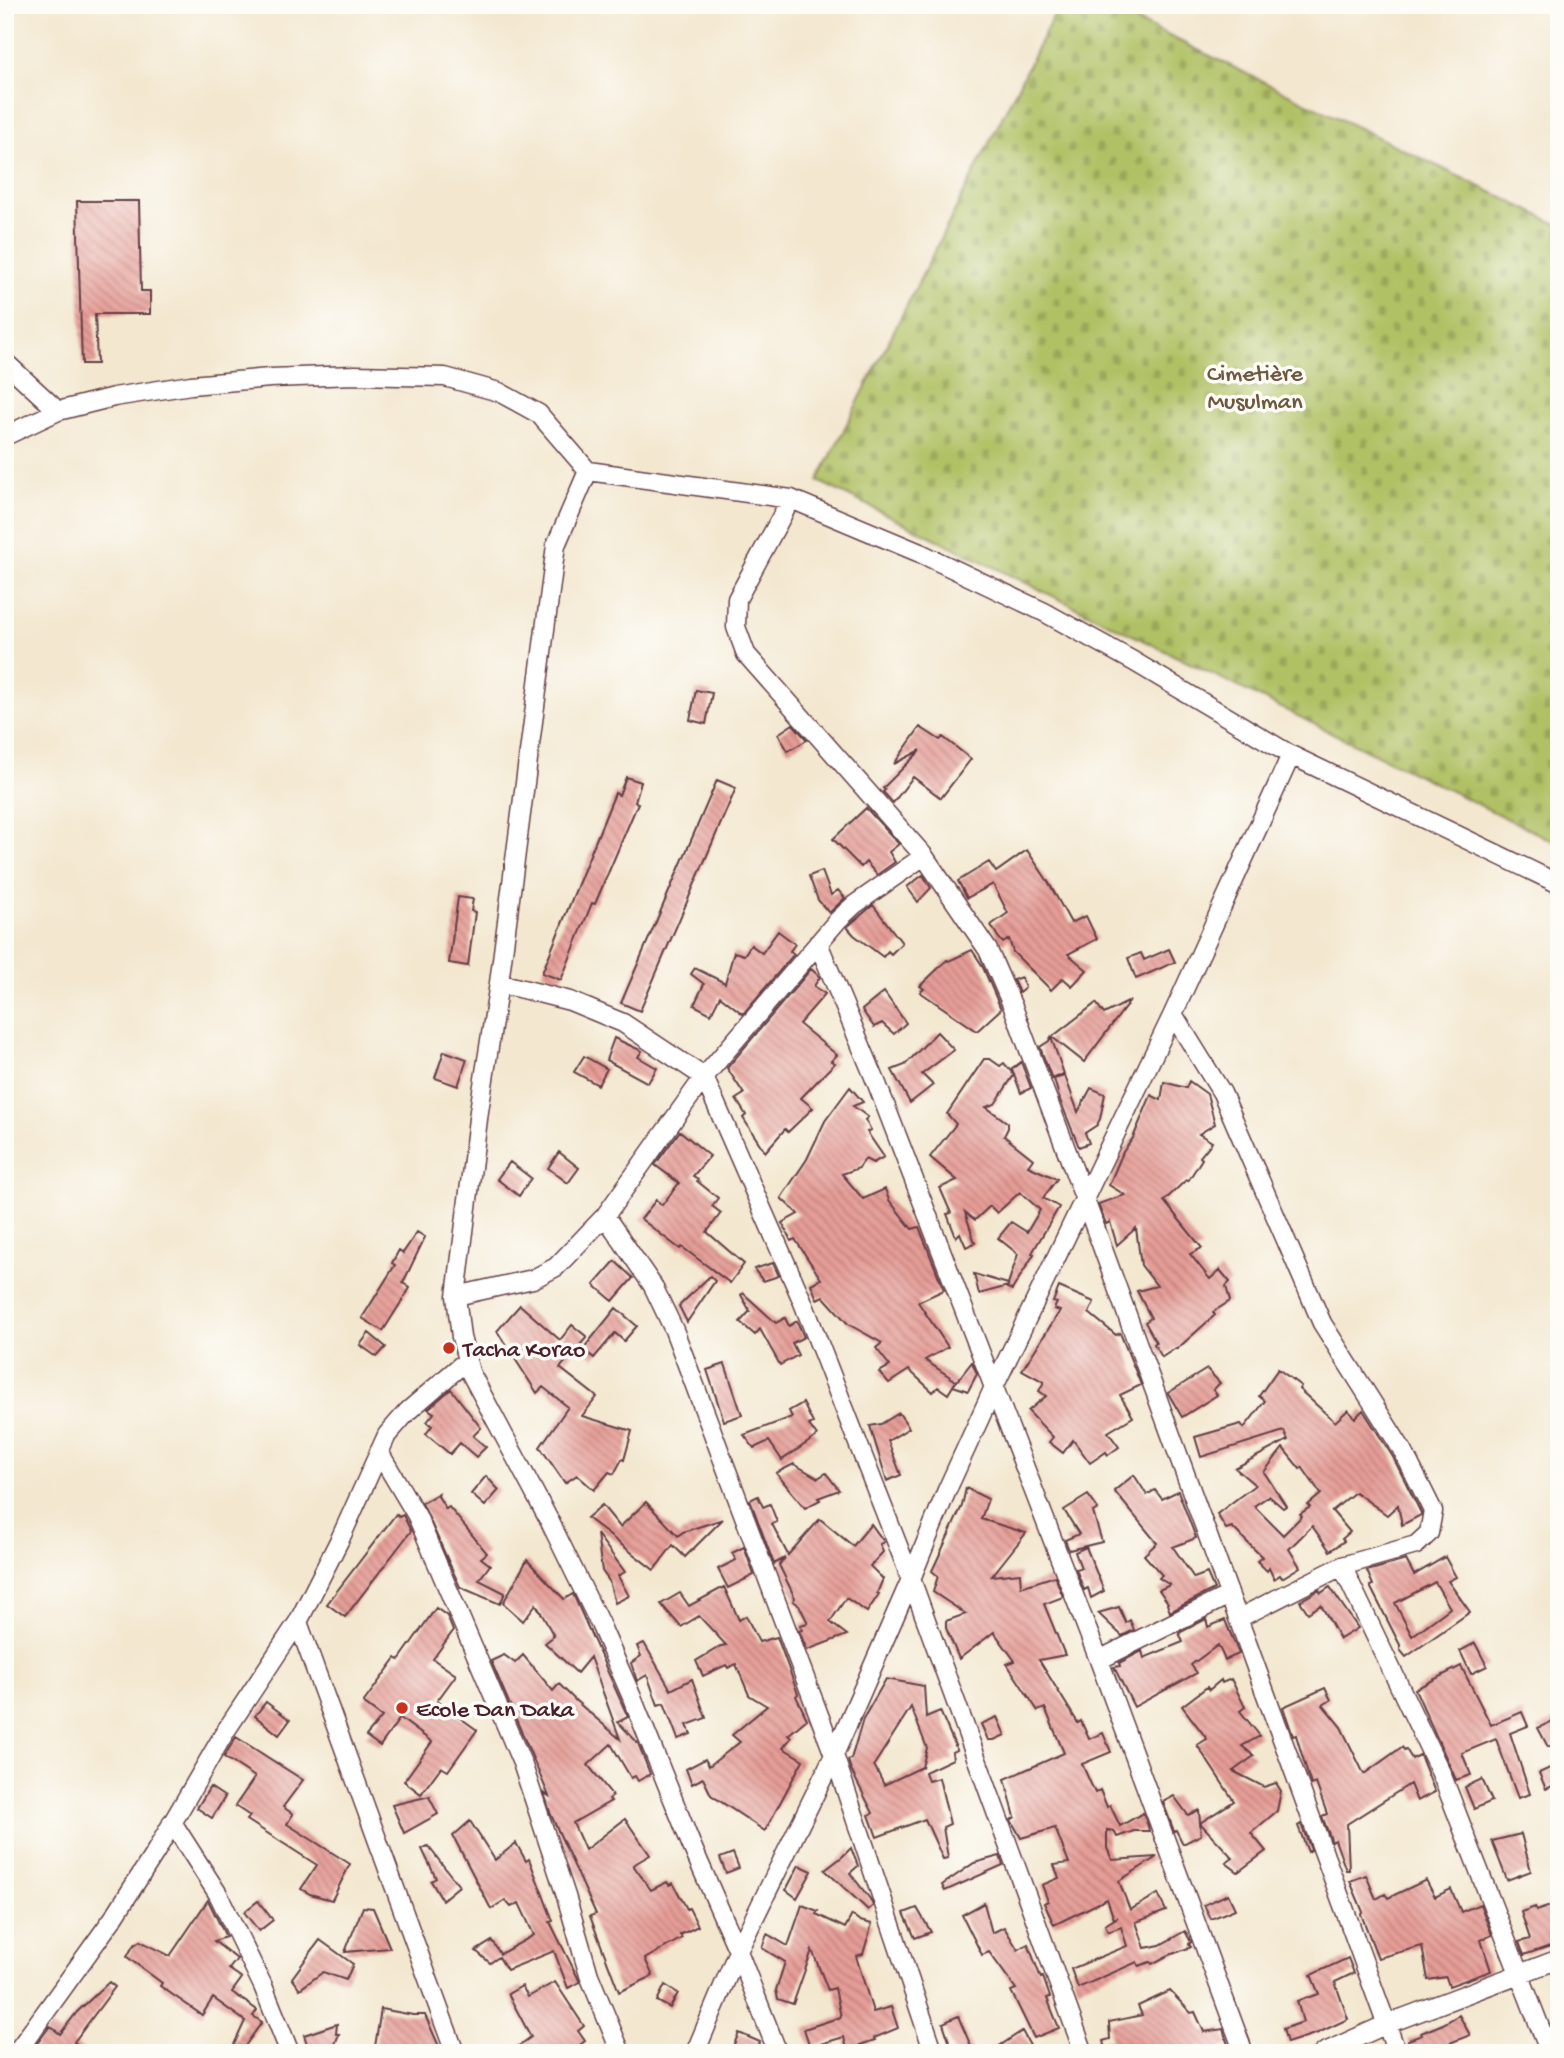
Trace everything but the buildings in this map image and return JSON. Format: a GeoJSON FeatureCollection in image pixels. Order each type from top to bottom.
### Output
{"type":"FeatureCollection","features":[{"type":"Feature","properties":{"kind":"street"},"geometry":{"type":"LineString","coordinates":[[5,362],[58,411]]}},
{"type":"Feature","properties":{"kind":"street"},"geometry":{"type":"LineString","coordinates":[[5,436],[58,411],[114,397],[204,384],[355,375],[445,377],[499,392],[540,414],[588,471],[791,499],[920,553],[1033,607],[1133,661],[1291,755],[1559,884]]}},
{"type":"Feature","properties":{"kind":"street"},"geometry":{"type":"LineString","coordinates":[[588,471],[556,545],[456,1296],[467,1361],[475,1382],[514,1451],[590,1603],[738,1951],[778,2053]]}},
{"type":"Feature","properties":{"kind":"street"},"geometry":{"type":"LineString","coordinates":[[791,499],[737,599],[736,627],[746,654],[924,856],[988,950],[1013,1007],[1229,1595],[1240,1618],[1397,2053]]}},
{"type":"Feature","properties":{"kind":"street"},"geometry":{"type":"LineString","coordinates":[[695,2053],[738,1951],[834,1755],[993,1387],[1173,1014],[1291,755]]}},
{"type":"Feature","properties":{"kind":"street"},"geometry":{"type":"LineString","coordinates":[[456,1296],[533,1279],[556,1267],[605,1216],[704,1077],[838,920],[854,905],[924,856]]}},
{"type":"Feature","properties":{"kind":"street"},"geometry":{"type":"LineString","coordinates":[[818,943],[877,1084],[1099,1660],[1244,2053]]}},
{"type":"Feature","properties":{"kind":"street"},"geometry":{"type":"LineString","coordinates":[[499,983],[570,1001],[624,1023],[704,1077],[802,1300],[911,1579],[1084,2053]]}},
{"type":"Feature","properties":{"kind":"street"},"geometry":{"type":"LineString","coordinates":[[1173,1014],[1222,1093],[1322,1323],[1403,1451],[1433,1511],[1429,1533],[1416,1545],[1342,1566],[1240,1618]]}},
{"type":"Feature","properties":{"kind":"street"},"geometry":{"type":"LineString","coordinates":[[605,1216],[653,1286],[674,1330],[834,1755],[934,2053]]}},
{"type":"Feature","properties":{"kind":"street"},"geometry":{"type":"LineString","coordinates":[[16,2053],[114,1917],[225,1732],[298,1622],[341,1537],[387,1435],[467,1361]]}},
{"type":"Feature","properties":{"kind":"street"},"geometry":{"type":"LineString","coordinates":[[379,1452],[417,1517],[522,1763],[589,1975],[621,2053]]}},
{"type":"Feature","properties":{"kind":"street"},"geometry":{"type":"LineString","coordinates":[[1342,1566],[1441,1773],[1550,2053]]}},
{"type":"Feature","properties":{"kind":"street"},"geometry":{"type":"LineString","coordinates":[[1099,1660],[1229,1595]]}},
{"type":"Feature","properties":{"kind":"street"},"geometry":{"type":"LineString","coordinates":[[298,1622],[455,2053]]}},
{"type":"Feature","properties":{"kind":"street"},"geometry":{"type":"LineString","coordinates":[[172,1822],[218,1894],[263,1986],[290,2053]]}},
{"type":"Feature","properties":{"kind":"street"},"geometry":{"type":"LineString","coordinates":[[1323,2053],[1387,2024],[1559,1959]]}},
{"type":"Feature","properties":{"kind":"green space","name":"Cimetière Musulman"},"geometry":{"type":"Polygon","coordinates":[[[1059,5],[1105,5],[1559,225],[1559,844],[818,481],[1059,5]]]}},
{"type":"Feature","properties":{"kind":"place","name":"Tacha Korao"},"geometry":{"type":"Point","coordinates":[449,1348]}},
{"type":"Feature","properties":{"kind":"place","name":"Ecole Dan Daka"},"geometry":{"type":"Point","coordinates":[402,1708]}}]}
